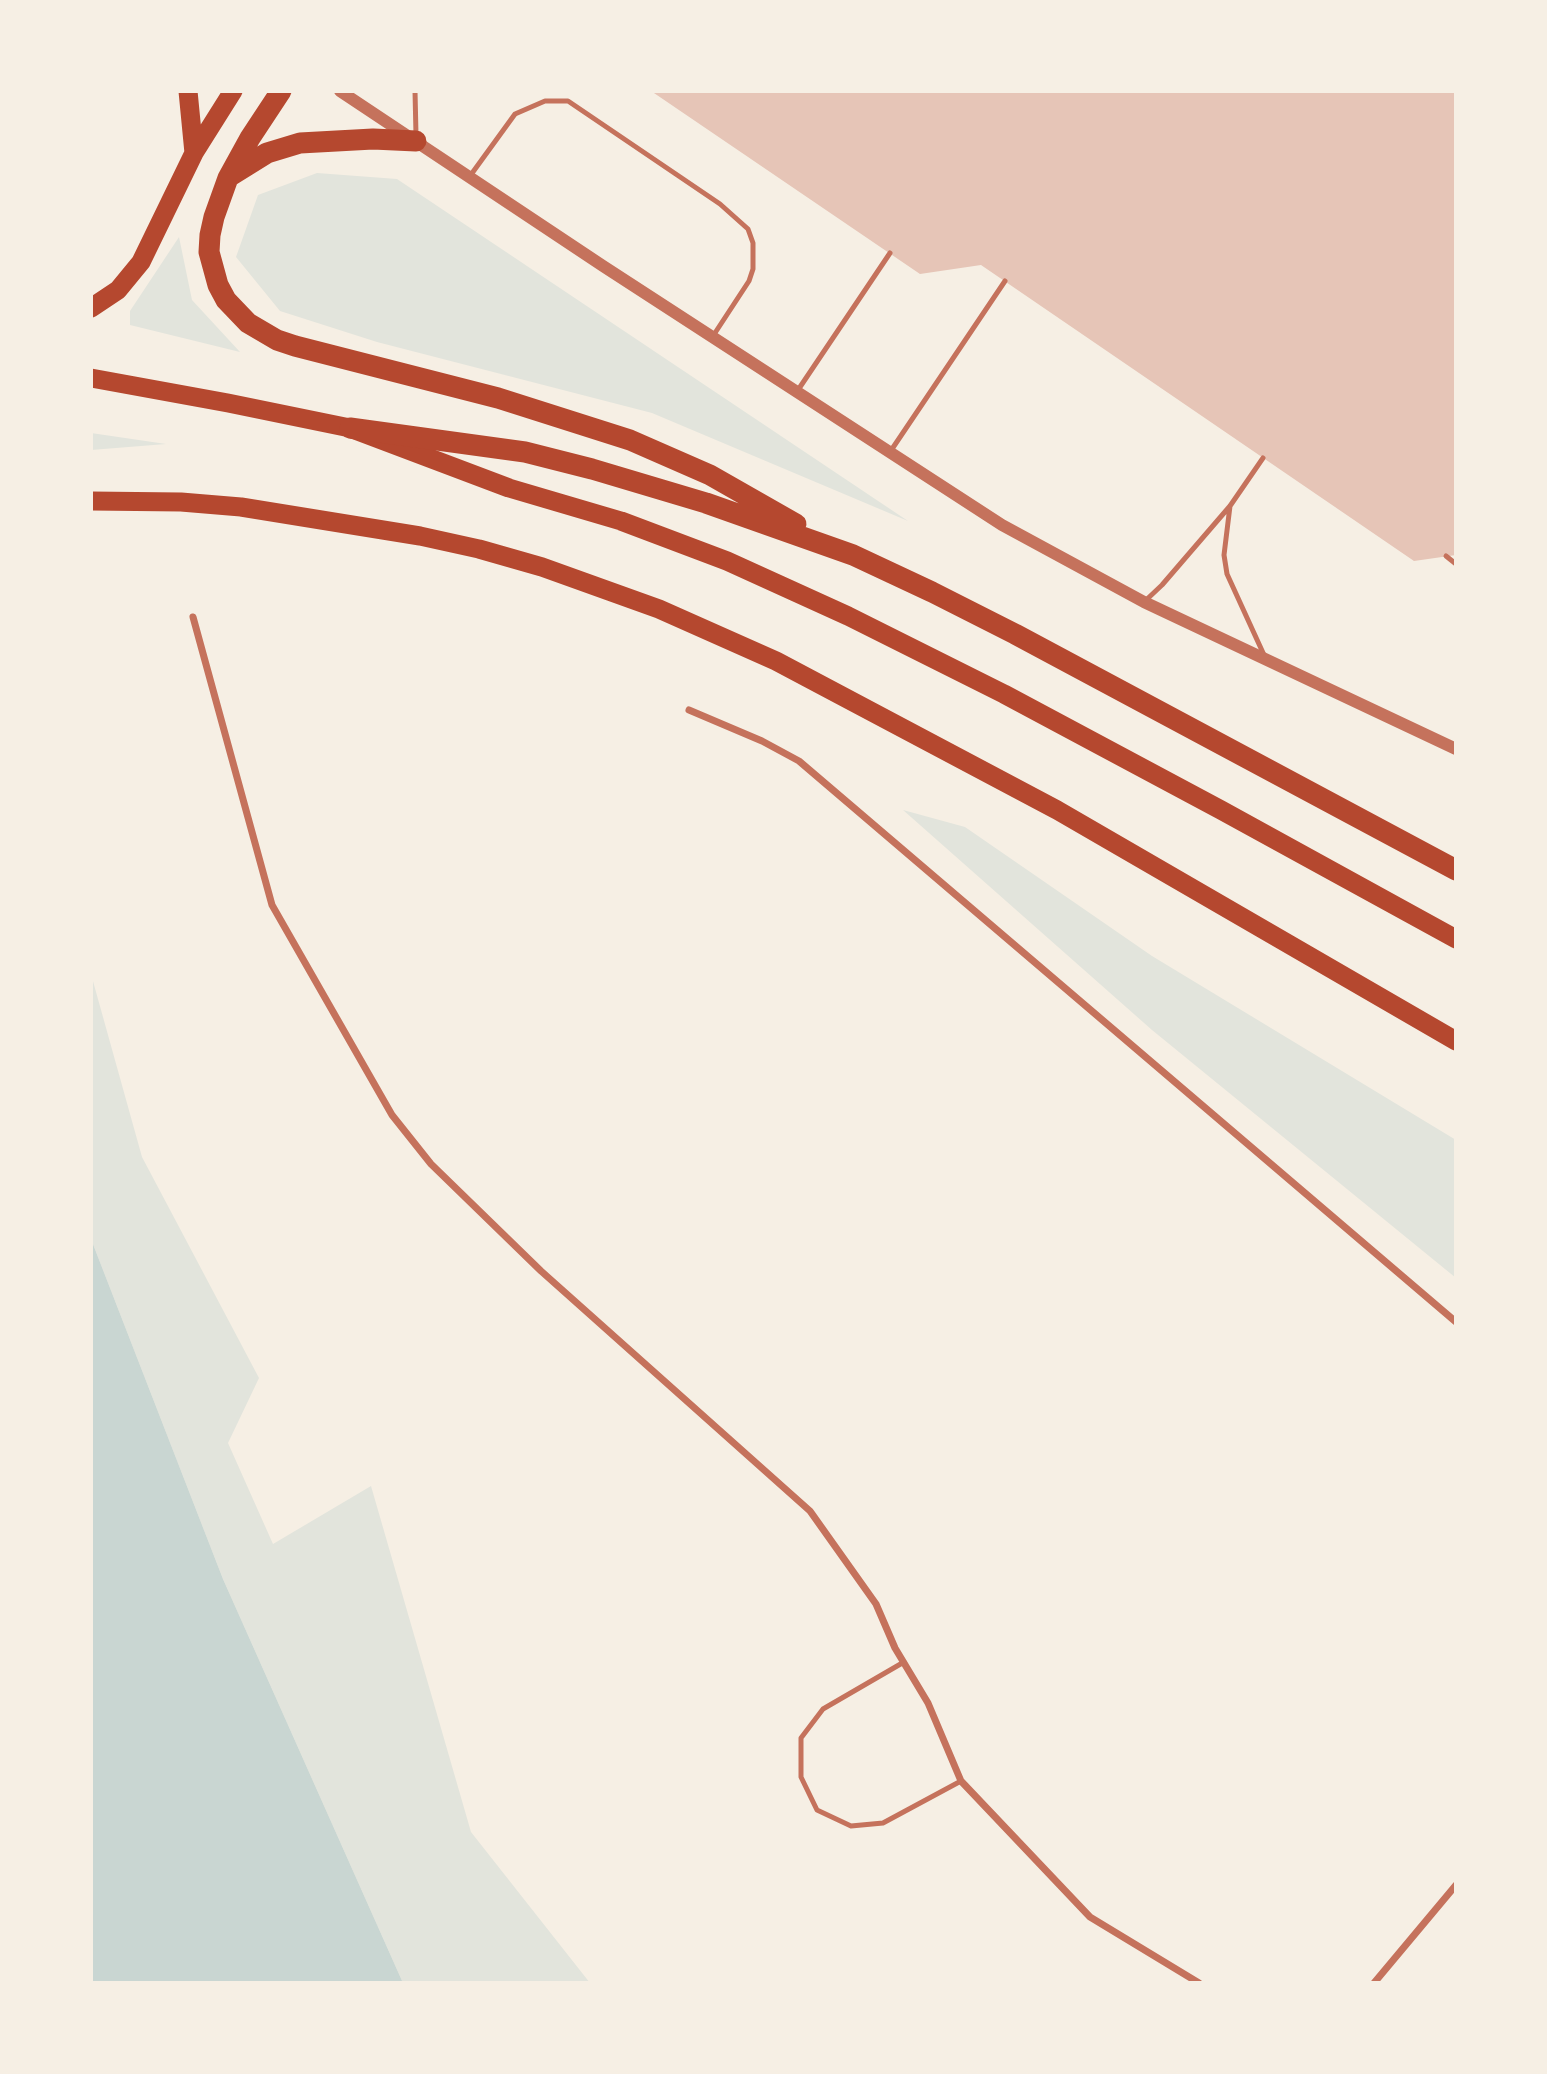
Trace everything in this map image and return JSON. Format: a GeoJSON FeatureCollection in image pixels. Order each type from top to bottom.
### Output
{"type":"FeatureCollection","features":[{"type":"Feature","properties":{"kind":"highway"},"geometry":{"type":"LineString","coordinates":[[188,91],[194,153]]}},
{"type":"Feature","properties":{"kind":"highway"},"geometry":{"type":"LineString","coordinates":[[91,308],[118,290],[141,262],[194,153],[233,91]]}},
{"type":"Feature","properties":{"kind":"highway"},"geometry":{"type":"LineString","coordinates":[[281,91],[228,178],[214,216],[209,252],[212,268],[226,300],[247,323],[295,346],[485,394],[630,440],[710,475],[853,555],[1015,635],[1456,870]]}},
{"type":"Feature","properties":{"kind":"highway"},"geometry":{"type":"LineString","coordinates":[[228,178],[267,153],[300,143],[373,139],[416,141]]}},
{"type":"Feature","properties":{"kind":"highway"},"geometry":{"type":"LineString","coordinates":[[91,378],[350,428],[525,452],[706,503],[853,555]]}},
{"type":"Feature","properties":{"kind":"highway"},"geometry":{"type":"LineString","coordinates":[[350,428],[509,488],[621,521],[784,586],[1015,700],[1456,939]]}},
{"type":"Feature","properties":{"kind":"highway"},"geometry":{"type":"LineString","coordinates":[[91,501],[181,502],[241,507],[420,536],[542,567],[659,609],[776,661],[1057,810],[1456,1041]]}},
{"type":"Feature","properties":{"kind":"street"},"geometry":{"type":"LineString","coordinates":[[340,91],[1002,525],[1144,601],[1456,749]]}},
{"type":"Feature","properties":{"kind":"street"},"geometry":{"type":"LineString","coordinates":[[192,617],[272,905],[392,1115],[431,1164],[541,1272],[810,1511],[876,1604],[904,1662],[928,1703],[961,1781],[1090,1917],[1199,1983]]}},
{"type":"Feature","properties":{"kind":"street"},"geometry":{"type":"LineString","coordinates":[[689,710],[762,741],[799,761],[1456,1322]]}},
{"type":"Feature","properties":{"kind":"street"},"geometry":{"type":"LineString","coordinates":[[1374,1983],[1456,1885]]}},
{"type":"Feature","properties":{"kind":"lane"},"geometry":{"type":"LineString","coordinates":[[415,91],[416,141]]}},
{"type":"Feature","properties":{"kind":"lane"},"geometry":{"type":"LineString","coordinates":[[469,177],[515,114],[545,101],[568,101],[720,204],[748,229],[753,243],[753,269],[749,281],[713,336]]}},
{"type":"Feature","properties":{"kind":"lane"},"geometry":{"type":"LineString","coordinates":[[797,391],[890,253]]}},
{"type":"Feature","properties":{"kind":"lane"},"geometry":{"type":"LineString","coordinates":[[890,452],[1005,281]]}},
{"type":"Feature","properties":{"kind":"lane"},"geometry":{"type":"LineString","coordinates":[[1144,601],[1162,585],[1230,506],[1263,458]]}},
{"type":"Feature","properties":{"kind":"lane"},"geometry":{"type":"LineString","coordinates":[[1230,506],[1224,555],[1227,574],[1267,660]]}},
{"type":"Feature","properties":{"kind":"lane"},"geometry":{"type":"LineString","coordinates":[[1446,556],[1456,564]]}},
{"type":"Feature","properties":{"kind":"lane"},"geometry":{"type":"LineString","coordinates":[[904,1662],[823,1709],[801,1738],[801,1777],[817,1810],[851,1826],[883,1823],[961,1781]]}},
{"type":"Feature","properties":{"kind":"shaded area"},"geometry":{"type":"Polygon","coordinates":[[[317,173],[397,179],[908,521],[652,413],[377,342],[280,311],[236,257],[258,195],[317,173]]]}},
{"type":"Feature","properties":{"kind":"shaded area"},"geometry":{"type":"Polygon","coordinates":[[[179,237],[192,300],[240,352],[130,325],[130,311],[179,237]]]}},
{"type":"Feature","properties":{"kind":"shaded area"},"geometry":{"type":"Polygon","coordinates":[[[91,433],[166,444],[91,450],[91,433]]]}},
{"type":"Feature","properties":{"kind":"shaded area"},"geometry":{"type":"Polygon","coordinates":[[[903,810],[965,827],[1152,956],[1456,1140],[1456,1278],[1152,1030],[903,810]]]}},
{"type":"Feature","properties":{"kind":"shaded area"},"geometry":{"type":"Polygon","coordinates":[[[91,974],[142,1157],[259,1378],[228,1443],[273,1544],[371,1486],[471,1832],[590,1983],[403,1983],[223,1579],[91,1239],[91,974]]]}},
{"type":"Feature","properties":{"kind":"shaded area"},"geometry":{"type":"Polygon","coordinates":[[[91,1239],[223,1579],[403,1983],[91,1983],[91,1239]]]}},
{"type":"Feature","properties":{"kind":"building"},"geometry":{"type":"Polygon","coordinates":[[[651,91],[1456,91],[1456,555],[1414,561],[981,265],[920,274],[651,91]]]}}]}
